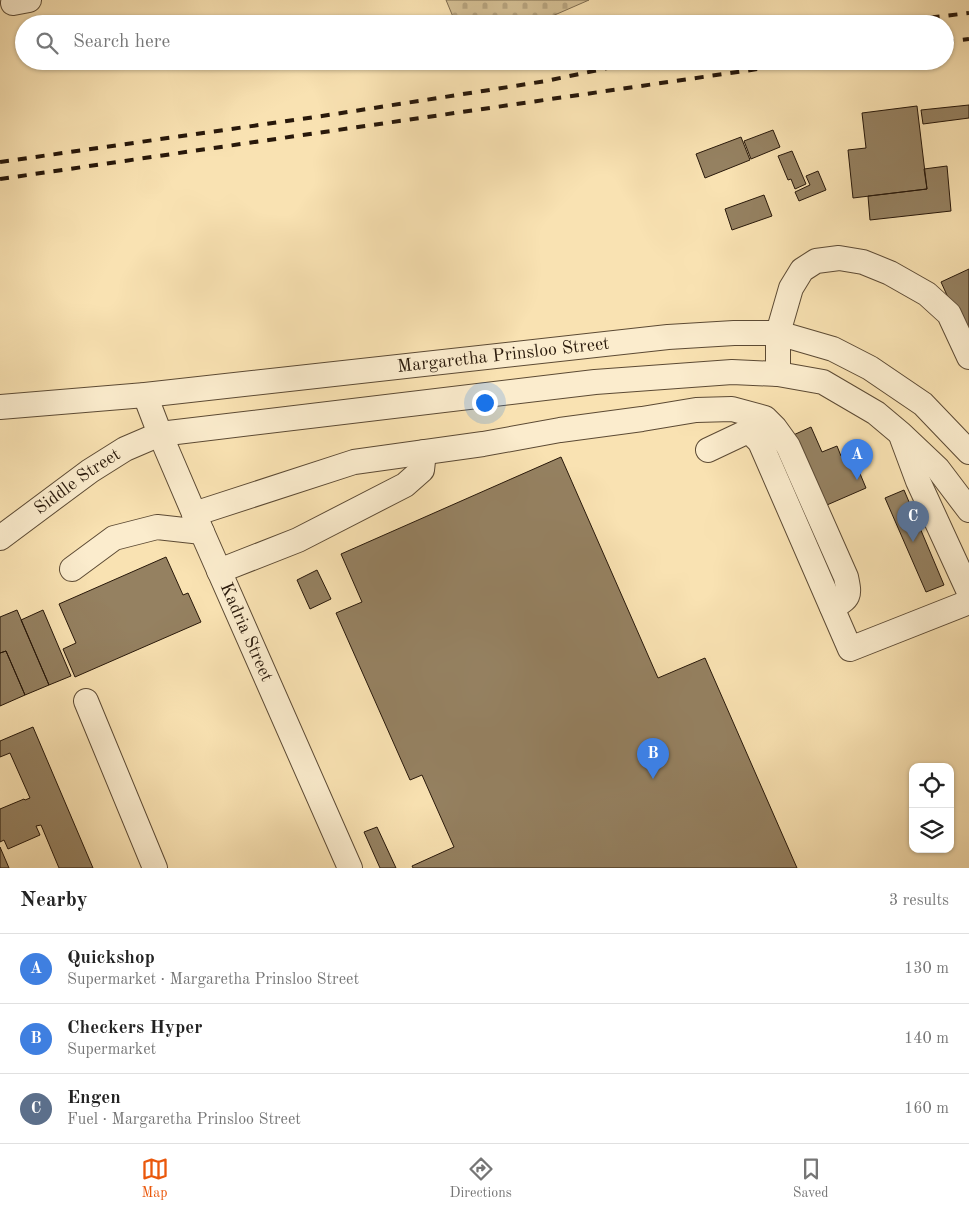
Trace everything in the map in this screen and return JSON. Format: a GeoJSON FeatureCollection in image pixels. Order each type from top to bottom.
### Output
{"type":"FeatureCollection","features":[{"type":"Feature","properties":{"kind":"street"},"geometry":{"type":"LineString","coordinates":[[778,374],[778,333],[791,288],[802,270],[816,261],[839,258],[863,262],[890,273],[927,294],[949,314],[969,357]]}},
{"type":"Feature","properties":{"kind":"street","name":"Margaretha Prinsloo Street"},"geometry":{"type":"LineString","coordinates":[[0,408],[145,395],[668,337],[734,333],[778,333],[833,349],[870,368],[922,404],[968,451]]}},
{"type":"Feature","properties":{"kind":"street","name":"Margaretha Prinsloo Street"},"geometry":{"type":"LineString","coordinates":[[160,434],[595,382],[732,372],[778,374],[823,382],[876,413],[938,469],[969,510]]}},
{"type":"Feature","properties":{"kind":"street","name":"Kadria Street"},"geometry":{"type":"LineString","coordinates":[[145,395],[198,523],[350,868]]}},
{"type":"Feature","properties":{"kind":"street"},"geometry":{"type":"LineString","coordinates":[[72,569],[114,538],[157,527],[198,523],[354,462],[483,444],[560,430],[696,410],[732,409],[765,418],[788,446],[846,577],[848,595],[844,601],[832,607]]}},
{"type":"Feature","properties":{"kind":"street"},"geometry":{"type":"LineString","coordinates":[[708,450],[744,433],[751,434],[760,442],[850,649],[969,602]]}},
{"type":"Feature","properties":{"kind":"street","name":"Siddle Street"},"geometry":{"type":"LineString","coordinates":[[0,538],[90,471],[125,449],[160,434]]}},
{"type":"Feature","properties":{"kind":"street"},"geometry":{"type":"LineString","coordinates":[[901,434],[918,481],[961,553],[969,592]]}},
{"type":"Feature","properties":{"kind":"street"},"geometry":{"type":"LineString","coordinates":[[918,481],[968,451]]}},
{"type":"Feature","properties":{"kind":"street"},"geometry":{"type":"LineString","coordinates":[[219,571],[298,540],[405,485],[422,470],[424,452]]}},
{"type":"Feature","properties":{"kind":"street"},"geometry":{"type":"LineString","coordinates":[[86,701],[155,868]]}},
{"type":"Feature","properties":{"kind":"green space"},"geometry":{"type":"Polygon","coordinates":[[[446,0],[589,0],[555,15],[452,15],[446,0]]]}},
{"type":"Feature","properties":{"kind":"building"},"geometry":{"type":"Polygon","coordinates":[[[969,105],[969,118],[923,124],[921,110],[969,105]]]}},
{"type":"Feature","properties":{"kind":"building"},"geometry":{"type":"Polygon","coordinates":[[[917,106],[927,189],[853,198],[848,150],[866,148],[862,113],[917,106]]]}},
{"type":"Feature","properties":{"kind":"building"},"geometry":{"type":"Polygon","coordinates":[[[773,130],[780,147],[751,159],[744,141],[773,130]]]}},
{"type":"Feature","properties":{"kind":"building"},"geometry":{"type":"Polygon","coordinates":[[[741,137],[750,160],[705,178],[696,154],[741,137]]]}},
{"type":"Feature","properties":{"kind":"building"},"geometry":{"type":"Polygon","coordinates":[[[792,151],[806,184],[795,189],[791,179],[788,180],[778,156],[792,151]]]}},
{"type":"Feature","properties":{"kind":"building"},"geometry":{"type":"Polygon","coordinates":[[[947,166],[951,211],[870,220],[868,196],[927,189],[924,169],[947,166]]]}},
{"type":"Feature","properties":{"kind":"building"},"geometry":{"type":"Polygon","coordinates":[[[818,171],[826,190],[799,201],[795,192],[810,185],[806,176],[818,171]]]}},
{"type":"Feature","properties":{"kind":"building"},"geometry":{"type":"Polygon","coordinates":[[[764,195],[772,216],[732,230],[725,209],[764,195]]]}},
{"type":"Feature","properties":{"kind":"building"},"geometry":{"type":"Polygon","coordinates":[[[969,269],[969,344],[941,282],[969,269]]]}},
{"type":"Feature","properties":{"kind":"building"},"geometry":{"type":"Polygon","coordinates":[[[811,427],[822,452],[837,446],[841,456],[851,452],[866,488],[820,508],[789,437],[811,427]]]}},
{"type":"Feature","properties":{"kind":"building"},"geometry":{"type":"Polygon","coordinates":[[[561,457],[658,678],[705,658],[797,868],[413,868],[412,866],[454,847],[422,775],[410,780],[336,613],[362,602],[341,554],[561,457]]]}},
{"type":"Feature","properties":{"kind":"building"},"geometry":{"type":"Polygon","coordinates":[[[904,490],[944,585],[926,592],[885,498],[904,490]]]}},
{"type":"Feature","properties":{"kind":"building"},"geometry":{"type":"Polygon","coordinates":[[[166,557],[183,595],[188,593],[201,622],[75,677],[63,649],[76,643],[59,604],[166,557]]]}},
{"type":"Feature","properties":{"kind":"building"},"geometry":{"type":"Polygon","coordinates":[[[317,570],[331,599],[310,609],[297,580],[317,570]]]}},
{"type":"Feature","properties":{"kind":"building"},"geometry":{"type":"Polygon","coordinates":[[[17,610],[49,685],[25,695],[6,651],[0,653],[0,617],[17,610]]]}},
{"type":"Feature","properties":{"kind":"building"},"geometry":{"type":"Polygon","coordinates":[[[43,610],[71,676],[49,685],[21,620],[43,610]]]}},
{"type":"Feature","properties":{"kind":"building"},"geometry":{"type":"Polygon","coordinates":[[[6,651],[25,695],[0,706],[0,653],[6,651]]]}},
{"type":"Feature","properties":{"kind":"building"},"geometry":{"type":"Polygon","coordinates":[[[33,727],[93,868],[59,868],[41,825],[36,826],[40,835],[8,849],[4,840],[0,842],[0,809],[30,798],[10,753],[0,757],[0,741],[33,727]]]}},
{"type":"Feature","properties":{"kind":"building"},"geometry":{"type":"Polygon","coordinates":[[[377,827],[396,868],[380,868],[364,832],[377,827]]]}},
{"type":"Feature","properties":{"kind":"building"},"geometry":{"type":"Polygon","coordinates":[[[0,847],[9,868],[0,868],[0,847]]]}},
{"type":"Feature","properties":{"kind":"railway"},"geometry":{"type":"LineString","coordinates":[[952,15],[969,13]]}},
{"type":"Feature","properties":{"kind":"railway"},"geometry":{"type":"LineString","coordinates":[[954,41],[969,39]]}},
{"type":"Feature","properties":{"kind":"railway"},"geometry":{"type":"LineString","coordinates":[[0,162],[322,116],[546,81],[598,70]]}},
{"type":"Feature","properties":{"kind":"railway"},"geometry":{"type":"LineString","coordinates":[[0,179],[751,70]]}},
{"type":"Feature","properties":{"kind":"place","name":"Quickshop"},"geometry":{"type":"Point","coordinates":[857,480]}},
{"type":"Feature","properties":{"kind":"place","name":"Engen"},"geometry":{"type":"Point","coordinates":[913,542]}},
{"type":"Feature","properties":{"kind":"place","name":"Checkers Hyper"},"geometry":{"type":"Point","coordinates":[653,779]}}]}
